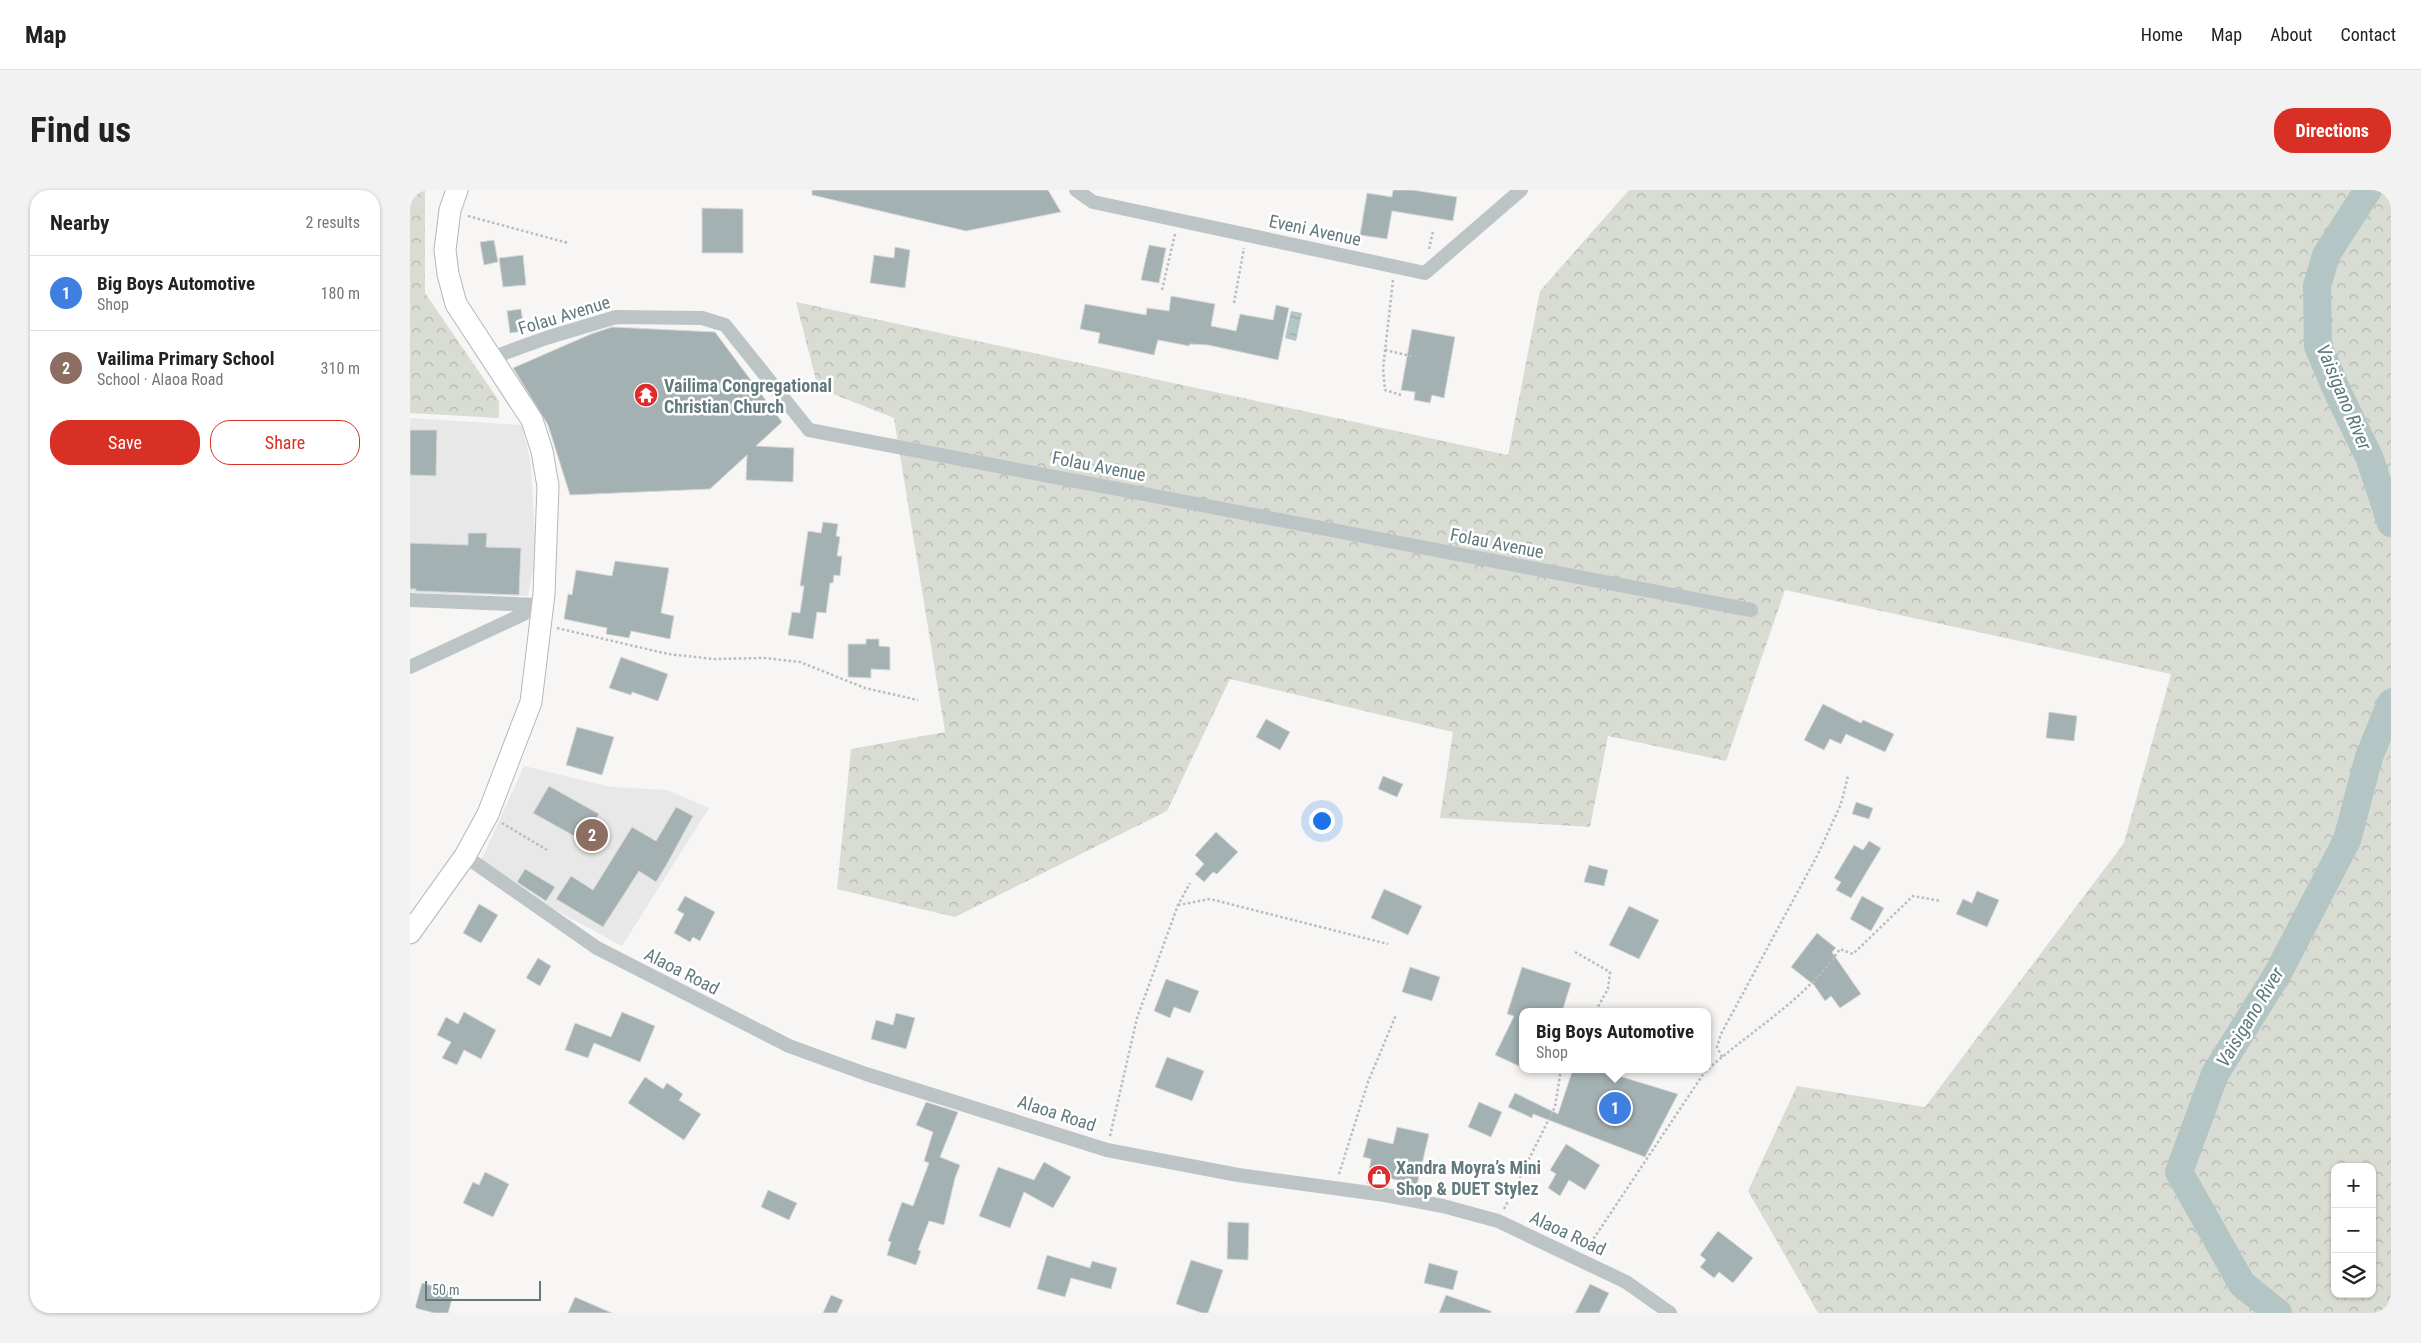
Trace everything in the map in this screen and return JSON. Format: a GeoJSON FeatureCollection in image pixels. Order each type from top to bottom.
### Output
{"type":"FeatureCollection","features":[{"type":"Feature","properties":{"kind":"main road"},"geometry":{"type":"LineString","coordinates":[[410,933],[465,856],[488,814],[531,702],[542,615],[548,486],[542,451],[532,420],[456,304],[448,274],[445,250],[450,210],[457,190]]}},
{"type":"Feature","properties":{"kind":"street","name":"Eveni Avenue"},"geometry":{"type":"LineString","coordinates":[[1076,190],[1093,202],[1425,273],[1521,190]]}},
{"type":"Feature","properties":{"kind":"street","name":"Folau Avenue"},"geometry":{"type":"LineString","coordinates":[[491,358],[546,338],[616,317],[702,318],[725,325],[809,430],[1751,610]]}},
{"type":"Feature","properties":{"kind":"street"},"geometry":{"type":"LineString","coordinates":[[410,600],[542,615]]}},
{"type":"Feature","properties":{"kind":"street"},"geometry":{"type":"LineString","coordinates":[[410,667],[542,615]]}},
{"type":"Feature","properties":{"kind":"street","name":"Alaoa Road"},"geometry":{"type":"LineString","coordinates":[[465,856],[597,948],[789,1046],[866,1074],[1107,1150],[1238,1175],[1334,1188],[1443,1206],[1498,1222],[1626,1282],[1670,1313]]}},
{"type":"Feature","properties":{"kind":"path"},"geometry":{"type":"LineString","coordinates":[[450,210],[568,243]]}},
{"type":"Feature","properties":{"kind":"path"},"geometry":{"type":"LineString","coordinates":[[1162,290],[1178,220]]}},
{"type":"Feature","properties":{"kind":"path"},"geometry":{"type":"LineString","coordinates":[[1234,303],[1247,234]]}},
{"type":"Feature","properties":{"kind":"path"},"geometry":{"type":"LineString","coordinates":[[1394,266],[1383,369],[1385,390],[1402,395]]}},
{"type":"Feature","properties":{"kind":"path"},"geometry":{"type":"LineString","coordinates":[[1385,350],[1415,357]]}},
{"type":"Feature","properties":{"kind":"path"},"geometry":{"type":"LineString","coordinates":[[542,615],[668,654],[714,659],[764,658],[800,662],[865,688],[918,700]]}},
{"type":"Feature","properties":{"kind":"path"},"geometry":{"type":"LineString","coordinates":[[1722,1057],[1717,1047],[1721,1034],[1818,854],[1840,804],[1848,776]]}},
{"type":"Feature","properties":{"kind":"path"},"geometry":{"type":"LineString","coordinates":[[488,814],[547,850]]}},
{"type":"Feature","properties":{"kind":"path"},"geometry":{"type":"LineString","coordinates":[[1107,1150],[1137,1018],[1178,905],[1190,883]]}},
{"type":"Feature","properties":{"kind":"path"},"geometry":{"type":"LineString","coordinates":[[1711,1067],[1786,1008],[1828,966],[1840,949],[1853,954],[1913,896],[1941,901]]}},
{"type":"Feature","properties":{"kind":"path"},"geometry":{"type":"LineString","coordinates":[[1178,905],[1210,899],[1388,944]]}},
{"type":"Feature","properties":{"kind":"path"},"geometry":{"type":"LineString","coordinates":[[1575,952],[1610,972],[1608,989],[1597,1008]]}},
{"type":"Feature","properties":{"kind":"path"},"geometry":{"type":"LineString","coordinates":[[1334,1188],[1368,1082],[1396,1015]]}},
{"type":"Feature","properties":{"kind":"path"},"geometry":{"type":"LineString","coordinates":[[1498,1222],[1555,1107],[1561,1073]]}},
{"type":"Feature","properties":{"kind":"path"},"geometry":{"type":"LineString","coordinates":[[1580,1259],[1704,1073]]}},
{"type":"Feature","properties":{"kind":"shaded area"},"geometry":{"type":"Polygon","coordinates":[[[410,418],[522,425],[531,465],[536,558],[528,596],[410,593],[410,418]]]}},
{"type":"Feature","properties":{"kind":"shaded area"},"geometry":{"type":"Polygon","coordinates":[[[524,766],[611,787],[667,790],[709,808],[622,946],[546,905],[480,863],[524,766]]]}},
{"type":"Feature","properties":{"kind":"green space"},"geometry":{"type":"Polygon","coordinates":[[[410,190],[425,190],[425,293],[499,401],[499,418],[410,413],[410,190]]]}},
{"type":"Feature","properties":{"kind":"green space"},"geometry":{"type":"Polygon","coordinates":[[[1629,190],[2391,190],[2391,1313],[1818,1313],[1748,1191],[1797,1086],[1925,1107],[2124,843],[2171,674],[1785,590],[1726,761],[1608,736],[1590,827],[1440,818],[1453,732],[1230,679],[1167,811],[955,917],[837,889],[851,749],[945,732],[894,418],[818,388],[796,302],[1508,455],[1540,291],[1629,190]]]}},
{"type":"Feature","properties":{"kind":"water"},"geometry":{"type":"Polygon","coordinates":[[[1291,311],[1302,313],[1296,341],[1285,338],[1291,311]]]}},
{"type":"Feature","properties":{"kind":"building"},"geometry":{"type":"Polygon","coordinates":[[[812,190],[1048,190],[1061,212],[966,231],[812,195],[812,190]]]}},
{"type":"Feature","properties":{"kind":"building"},"geometry":{"type":"Polygon","coordinates":[[[1393,190],[1413,190],[1457,197],[1453,221],[1392,211],[1387,239],[1360,235],[1367,193],[1392,197],[1393,190]]]}},
{"type":"Feature","properties":{"kind":"building"},"geometry":{"type":"Polygon","coordinates":[[[702,208],[743,209],[743,253],[702,253],[702,208]]]}},
{"type":"Feature","properties":{"kind":"building"},"geometry":{"type":"Polygon","coordinates":[[[494,240],[498,262],[484,265],[480,242],[494,240]]]}},
{"type":"Feature","properties":{"kind":"building"},"geometry":{"type":"Polygon","coordinates":[[[1149,245],[1166,248],[1159,283],[1141,280],[1149,245]]]}},
{"type":"Feature","properties":{"kind":"building"},"geometry":{"type":"Polygon","coordinates":[[[895,247],[910,250],[905,288],[870,283],[874,255],[894,258],[895,247]]]}},
{"type":"Feature","properties":{"kind":"building"},"geometry":{"type":"Polygon","coordinates":[[[523,255],[526,285],[503,287],[499,258],[523,255]]]}},
{"type":"Feature","properties":{"kind":"building"},"geometry":{"type":"Polygon","coordinates":[[[1171,296],[1215,304],[1211,326],[1236,331],[1240,314],[1273,320],[1276,305],[1289,308],[1278,360],[1208,345],[1190,344],[1189,346],[1158,340],[1154,355],[1098,343],[1100,333],[1080,329],[1085,304],[1146,315],[1147,308],[1169,311],[1171,296]]]}},
{"type":"Feature","properties":{"kind":"building"},"geometry":{"type":"Polygon","coordinates":[[[521,309],[524,331],[510,333],[507,311],[521,309]]]}},
{"type":"Feature","properties":{"kind":"building","name":"Vailima Congregational Christian Church"},"geometry":{"type":"Polygon","coordinates":[[[612,327],[715,332],[782,422],[756,446],[794,448],[793,482],[746,480],[747,455],[710,489],[570,495],[548,425],[513,368],[591,334],[612,327]]]}},
{"type":"Feature","properties":{"kind":"building"},"geometry":{"type":"Polygon","coordinates":[[[1412,329],[1455,337],[1444,398],[1432,395],[1430,403],[1414,400],[1415,392],[1401,390],[1412,329]]]}},
{"type":"Feature","properties":{"kind":"building"},"geometry":{"type":"Polygon","coordinates":[[[410,430],[437,430],[436,476],[410,475],[410,430]]]}},
{"type":"Feature","properties":{"kind":"building"},"geometry":{"type":"Polygon","coordinates":[[[823,522],[838,524],[836,536],[840,537],[837,556],[842,556],[840,576],[834,575],[833,583],[830,583],[826,613],[817,612],[813,639],[788,635],[792,612],[800,613],[804,586],[800,586],[808,531],[821,533],[823,522]]]}},
{"type":"Feature","properties":{"kind":"building"},"geometry":{"type":"Polygon","coordinates":[[[468,533],[487,533],[486,547],[521,548],[519,595],[416,591],[416,589],[410,589],[410,543],[468,545],[468,533]]]}},
{"type":"Feature","properties":{"kind":"building"},"geometry":{"type":"Polygon","coordinates":[[[615,561],[669,568],[661,613],[674,616],[670,639],[631,631],[629,638],[606,634],[607,628],[564,619],[568,594],[572,595],[576,570],[612,576],[615,561]]]}},
{"type":"Feature","properties":{"kind":"building"},"geometry":{"type":"Polygon","coordinates":[[[866,639],[879,639],[879,646],[890,647],[890,670],[871,669],[871,678],[848,677],[848,644],[866,644],[866,639]]]}},
{"type":"Feature","properties":{"kind":"building"},"geometry":{"type":"Polygon","coordinates":[[[621,657],[668,674],[658,701],[632,692],[631,695],[609,688],[621,657]]]}},
{"type":"Feature","properties":{"kind":"building"},"geometry":{"type":"Polygon","coordinates":[[[1823,704],[1861,723],[1863,720],[1894,734],[1885,752],[1846,734],[1841,744],[1830,739],[1824,750],[1804,740],[1823,704]]]}},
{"type":"Feature","properties":{"kind":"building"},"geometry":{"type":"Polygon","coordinates":[[[2049,712],[2077,716],[2074,741],[2046,738],[2049,712]]]}},
{"type":"Feature","properties":{"kind":"building"},"geometry":{"type":"Polygon","coordinates":[[[1266,719],[1290,732],[1280,750],[1256,737],[1266,719]]]}},
{"type":"Feature","properties":{"kind":"building"},"geometry":{"type":"Polygon","coordinates":[[[577,727],[614,737],[602,775],[566,765],[577,727]]]}},
{"type":"Feature","properties":{"kind":"building"},"geometry":{"type":"Polygon","coordinates":[[[1383,776],[1403,784],[1397,797],[1378,789],[1383,776]]]}},
{"type":"Feature","properties":{"kind":"building"},"geometry":{"type":"Polygon","coordinates":[[[549,786],[599,814],[583,841],[533,813],[549,786]]]}},
{"type":"Feature","properties":{"kind":"building"},"geometry":{"type":"Polygon","coordinates":[[[1856,802],[1873,808],[1869,819],[1852,814],[1856,802]]]}},
{"type":"Feature","properties":{"kind":"building"},"geometry":{"type":"Polygon","coordinates":[[[676,807],[693,816],[667,864],[656,882],[639,871],[603,927],[556,899],[571,876],[593,890],[632,827],[656,841],[676,807]]]}},
{"type":"Feature","properties":{"kind":"building"},"geometry":{"type":"Polygon","coordinates":[[[1216,832],[1238,852],[1217,874],[1213,872],[1204,882],[1195,874],[1204,864],[1195,855],[1216,832]]]}},
{"type":"Feature","properties":{"kind":"building"},"geometry":{"type":"Polygon","coordinates":[[[1869,841],[1881,848],[1851,898],[1836,890],[1841,882],[1834,878],[1854,845],[1863,850],[1869,841]]]}},
{"type":"Feature","properties":{"kind":"building"},"geometry":{"type":"Polygon","coordinates":[[[1589,865],[1608,870],[1604,886],[1584,882],[1589,865]]]}},
{"type":"Feature","properties":{"kind":"building"},"geometry":{"type":"Polygon","coordinates":[[[525,869],[555,887],[546,901],[517,882],[525,869]]]}},
{"type":"Feature","properties":{"kind":"building"},"geometry":{"type":"Polygon","coordinates":[[[1384,889],[1422,906],[1408,935],[1371,918],[1384,889]]]}},
{"type":"Feature","properties":{"kind":"building"},"geometry":{"type":"Polygon","coordinates":[[[1977,891],[1999,900],[1987,927],[1956,914],[1963,899],[1972,903],[1977,891]]]}},
{"type":"Feature","properties":{"kind":"building"},"geometry":{"type":"Polygon","coordinates":[[[685,896],[715,912],[700,941],[693,937],[690,942],[674,933],[684,914],[677,910],[685,896]]]}},
{"type":"Feature","properties":{"kind":"building"},"geometry":{"type":"Polygon","coordinates":[[[1862,896],[1884,908],[1871,931],[1850,919],[1862,896]]]}},
{"type":"Feature","properties":{"kind":"building"},"geometry":{"type":"Polygon","coordinates":[[[479,904],[498,915],[481,943],[463,933],[479,904]]]}},
{"type":"Feature","properties":{"kind":"building"},"geometry":{"type":"Polygon","coordinates":[[[1629,906],[1659,920],[1639,959],[1609,945],[1629,906]]]}},
{"type":"Feature","properties":{"kind":"building"},"geometry":{"type":"Polygon","coordinates":[[[1817,933],[1836,948],[1832,952],[1861,994],[1840,1008],[1831,996],[1825,1001],[1814,985],[1791,967],[1817,933]]]}},
{"type":"Feature","properties":{"kind":"building"},"geometry":{"type":"Polygon","coordinates":[[[538,958],[551,966],[540,986],[526,978],[538,958]]]}},
{"type":"Feature","properties":{"kind":"building"},"geometry":{"type":"Polygon","coordinates":[[[1410,967],[1440,977],[1432,1001],[1402,992],[1410,967]]]}},
{"type":"Feature","properties":{"kind":"building"},"geometry":{"type":"Polygon","coordinates":[[[1522,967],[1571,983],[1563,1008],[1519,1008],[1519,1066],[1495,1055],[1514,1016],[1507,1014],[1522,967]]]}},
{"type":"Feature","properties":{"kind":"building"},"geometry":{"type":"Polygon","coordinates":[[[1166,979],[1199,991],[1190,1013],[1174,1007],[1170,1018],[1154,1011],[1166,979]]]}},
{"type":"Feature","properties":{"kind":"building"},"geometry":{"type":"Polygon","coordinates":[[[464,1012],[496,1030],[481,1059],[464,1050],[457,1065],[442,1058],[451,1042],[437,1035],[446,1017],[458,1024],[464,1012]]]}},
{"type":"Feature","properties":{"kind":"building"},"geometry":{"type":"Polygon","coordinates":[[[622,1012],[655,1026],[640,1062],[594,1043],[588,1058],[565,1050],[575,1023],[611,1037],[622,1012]]]}},
{"type":"Feature","properties":{"kind":"building"},"geometry":{"type":"Polygon","coordinates":[[[896,1013],[915,1018],[906,1049],[871,1039],[876,1020],[893,1025],[896,1013]]]}},
{"type":"Feature","properties":{"kind":"building"},"geometry":{"type":"Polygon","coordinates":[[[1167,1057],[1204,1071],[1192,1101],[1155,1087],[1167,1057]]]}},
{"type":"Feature","properties":{"kind":"building"},"geometry":{"type":"Polygon","coordinates":[[[1572,1073],[1609,1073],[1678,1094],[1645,1157],[1533,1114],[1532,1118],[1508,1107],[1515,1093],[1558,1114],[1572,1073]]]}},
{"type":"Feature","properties":{"kind":"building"},"geometry":{"type":"Polygon","coordinates":[[[645,1077],[663,1089],[667,1083],[683,1094],[679,1100],[701,1114],[684,1140],[628,1103],[645,1077]]]}},
{"type":"Feature","properties":{"kind":"building"},"geometry":{"type":"Polygon","coordinates":[[[926,1102],[958,1112],[940,1157],[960,1165],[944,1225],[929,1221],[918,1250],[921,1251],[916,1265],[887,1255],[891,1242],[888,1241],[902,1202],[913,1206],[929,1163],[924,1161],[933,1132],[916,1125],[926,1102]]]}},
{"type":"Feature","properties":{"kind":"building"},"geometry":{"type":"Polygon","coordinates":[[[1479,1102],[1502,1112],[1491,1137],[1468,1127],[1479,1102]]]}},
{"type":"Feature","properties":{"kind":"building"},"geometry":{"type":"Polygon","coordinates":[[[1397,1127],[1429,1134],[1417,1185],[1389,1178],[1388,1186],[1367,1183],[1371,1159],[1363,1157],[1368,1138],[1393,1144],[1397,1127]]]}},
{"type":"Feature","properties":{"kind":"building"},"geometry":{"type":"Polygon","coordinates":[[[1566,1144],[1600,1165],[1585,1190],[1569,1180],[1560,1196],[1548,1188],[1556,1174],[1550,1170],[1566,1144]]]}},
{"type":"Feature","properties":{"kind":"building"},"geometry":{"type":"Polygon","coordinates":[[[1044,1162],[1071,1177],[1053,1208],[1024,1192],[1010,1228],[979,1216],[998,1167],[1034,1180],[1044,1162]]]}},
{"type":"Feature","properties":{"kind":"building"},"geometry":{"type":"Polygon","coordinates":[[[485,1172],[509,1184],[493,1217],[463,1203],[473,1182],[479,1185],[485,1172]]]}},
{"type":"Feature","properties":{"kind":"building"},"geometry":{"type":"Polygon","coordinates":[[[768,1190],[797,1203],[789,1220],[761,1207],[768,1190]]]}},
{"type":"Feature","properties":{"kind":"building"},"geometry":{"type":"Polygon","coordinates":[[[1228,1222],[1249,1223],[1248,1260],[1227,1259],[1228,1222]]]}},
{"type":"Feature","properties":{"kind":"building"},"geometry":{"type":"Polygon","coordinates":[[[1718,1231],[1753,1258],[1733,1283],[1719,1272],[1714,1278],[1700,1267],[1706,1260],[1700,1255],[1718,1231]]]}},
{"type":"Feature","properties":{"kind":"building"},"geometry":{"type":"Polygon","coordinates":[[[1047,1255],[1090,1268],[1092,1261],[1117,1268],[1111,1289],[1071,1278],[1065,1297],[1037,1289],[1047,1255]]]}},
{"type":"Feature","properties":{"kind":"building"},"geometry":{"type":"Polygon","coordinates":[[[1191,1260],[1223,1270],[1208,1313],[1202,1313],[1176,1304],[1191,1260]]]}},
{"type":"Feature","properties":{"kind":"building"},"geometry":{"type":"Polygon","coordinates":[[[1429,1263],[1458,1271],[1453,1290],[1424,1283],[1429,1263]]]}},
{"type":"Feature","properties":{"kind":"building"},"geometry":{"type":"Polygon","coordinates":[[[422,1283],[454,1292],[448,1313],[434,1313],[415,1308],[422,1283]]]}},
{"type":"Feature","properties":{"kind":"building"},"geometry":{"type":"Polygon","coordinates":[[[1590,1284],[1609,1293],[1599,1313],[1575,1313],[1590,1284]]]}},
{"type":"Feature","properties":{"kind":"building"},"geometry":{"type":"Polygon","coordinates":[[[831,1295],[843,1300],[837,1313],[823,1313],[831,1295]]]}},
{"type":"Feature","properties":{"kind":"building"},"geometry":{"type":"Polygon","coordinates":[[[1446,1295],[1491,1311],[1491,1313],[1439,1313],[1446,1295]]]}},
{"type":"Feature","properties":{"kind":"building"},"geometry":{"type":"Polygon","coordinates":[[[575,1297],[612,1313],[568,1313],[575,1297]]]}},
{"type":"Feature","properties":{"kind":"waterway","name":"Vaisigano River"},"geometry":{"type":"LineString","coordinates":[[2368,190],[2326,255],[2317,286],[2318,346],[2370,459],[2391,523]]}},
{"type":"Feature","properties":{"kind":"waterway","name":"Vaisigano River"},"geometry":{"type":"LineString","coordinates":[[2278,1313],[2242,1284],[2179,1172],[2215,1074],[2278,973],[2347,840],[2369,757],[2391,703]]}},
{"type":"Feature","properties":{"kind":"place","name":"Vailima Congregational Christian Church"},"geometry":{"type":"Point","coordinates":[646,395]}},
{"type":"Feature","properties":{"kind":"place","name":"Vailima Primary School"},"geometry":{"type":"Point","coordinates":[592,835]}},
{"type":"Feature","properties":{"kind":"place","name":"Big Boys Automotive"},"geometry":{"type":"Point","coordinates":[1615,1108]}},
{"type":"Feature","properties":{"kind":"place","name":"Xandra Moyra’s Mini Shop & DUET Stylez"},"geometry":{"type":"Point","coordinates":[1379,1177]}}]}
